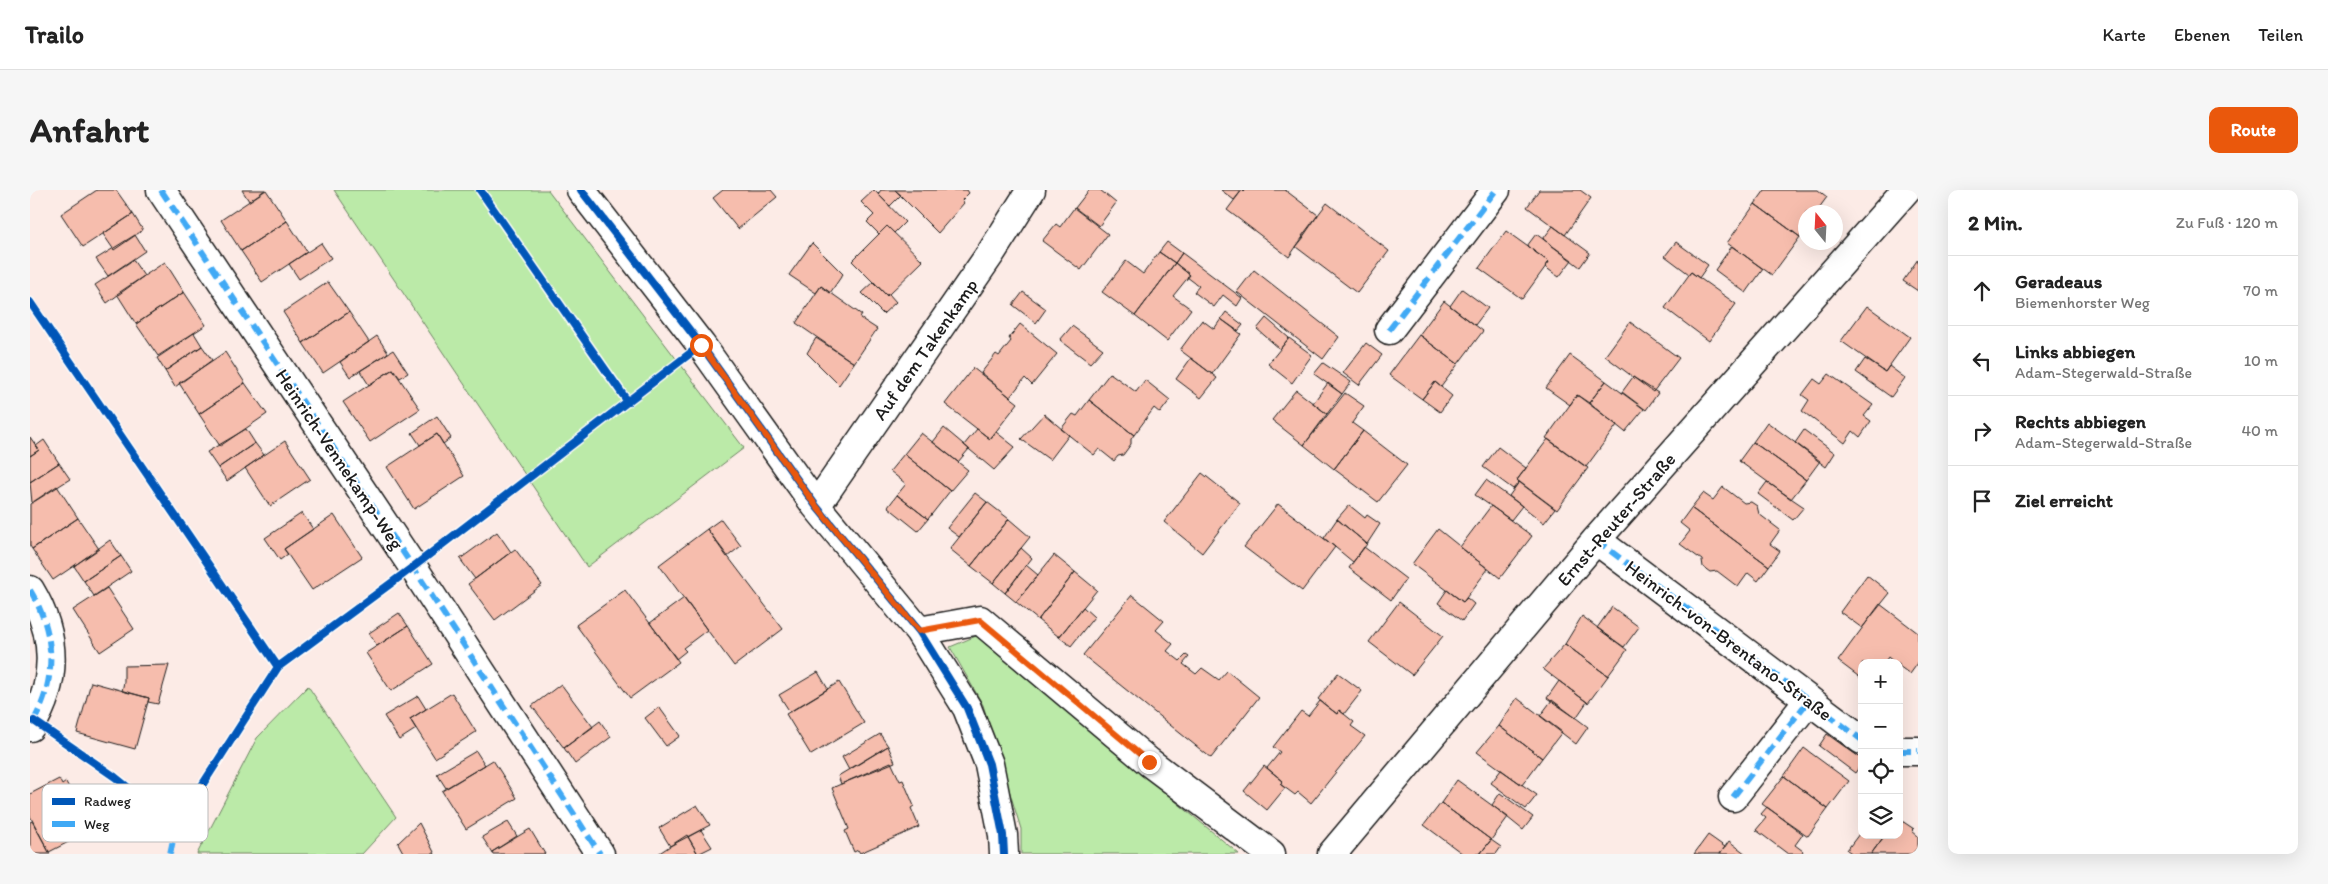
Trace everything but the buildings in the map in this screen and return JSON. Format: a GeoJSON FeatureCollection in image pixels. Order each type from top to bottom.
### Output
{"type":"FeatureCollection","features":[{"type":"Feature","properties":{"kind":"street","name":"Heinrich-Vennekamp-Weg"},"geometry":{"type":"LineString","coordinates":[[161,190],[413,567],[600,854]]}},
{"type":"Feature","properties":{"kind":"street"},"geometry":{"type":"LineString","coordinates":[[581,190],[701,345],[816,506],[919,631],[967,708],[989,764],[1003,835],[1004,854]]}},
{"type":"Feature","properties":{"kind":"street","name":"Auf dem Takenkamp"},"geometry":{"type":"LineString","coordinates":[[816,506],[991,253],[1031,190]]}},
{"type":"Feature","properties":{"kind":"street"},"geometry":{"type":"LineString","coordinates":[[1389,330],[1496,190]]}},
{"type":"Feature","properties":{"kind":"street","name":"Ernst-Reuter-Straße"},"geometry":{"type":"LineString","coordinates":[[1332,854],[1596,540],[1906,190]]}},
{"type":"Feature","properties":{"kind":"street","name":"Heinrich-von-Brentano-Straße"},"geometry":{"type":"LineString","coordinates":[[1596,540],[1858,737]]}},
{"type":"Feature","properties":{"kind":"street"},"geometry":{"type":"LineString","coordinates":[[30,590],[48,626],[50,669],[46,696],[30,727]]}},
{"type":"Feature","properties":{"kind":"street"},"geometry":{"type":"LineString","coordinates":[[919,631],[980,620],[1149,762],[1271,854]]}},
{"type":"Feature","properties":{"kind":"street"},"geometry":{"type":"LineString","coordinates":[[1733,797],[1809,700]]}},
{"type":"Feature","properties":{"kind":"street"},"geometry":{"type":"LineString","coordinates":[[1903,751],[1918,750]]}},
{"type":"Feature","properties":{"kind":"green space"},"geometry":{"type":"Polygon","coordinates":[[[334,190],[548,190],[744,448],[587,567],[334,190]]]}},
{"type":"Feature","properties":{"kind":"green space"},"geometry":{"type":"Polygon","coordinates":[[[976,636],[1239,854],[1021,854],[1021,829],[983,705],[950,647],[976,636]]]}},
{"type":"Feature","properties":{"kind":"green space"},"geometry":{"type":"Polygon","coordinates":[[[308,686],[396,817],[362,854],[197,854],[203,842],[208,842],[208,833],[257,738],[308,686]]]}},
{"type":"Feature","properties":{"kind":"marked path"},"geometry":{"type":"LineString","coordinates":[[161,190],[413,567],[600,854]]}},
{"type":"Feature","properties":{"kind":"marked path"},"geometry":{"type":"LineString","coordinates":[[1389,330],[1496,190]]}},
{"type":"Feature","properties":{"kind":"marked path"},"geometry":{"type":"LineString","coordinates":[[1596,540],[1858,737]]}},
{"type":"Feature","properties":{"kind":"marked path"},"geometry":{"type":"LineString","coordinates":[[30,590],[39,606],[45,623],[50,657],[46,691],[31,725]]}},
{"type":"Feature","properties":{"kind":"marked path"},"geometry":{"type":"LineString","coordinates":[[1733,797],[1809,700]]}},
{"type":"Feature","properties":{"kind":"marked path"},"geometry":{"type":"LineString","coordinates":[[1903,751],[1918,751]]}},
{"type":"Feature","properties":{"kind":"marked path"},"geometry":{"type":"LineString","coordinates":[[170,854],[173,842]]}},
{"type":"Feature","properties":{"kind":"cycle path"},"geometry":{"type":"LineString","coordinates":[[480,190],[628,402]]}},
{"type":"Feature","properties":{"kind":"cycle path"},"geometry":{"type":"LineString","coordinates":[[581,190],[701,345],[816,506],[919,631],[967,708],[989,764],[1003,835],[1004,854]]}},
{"type":"Feature","properties":{"kind":"cycle path"},"geometry":{"type":"LineString","coordinates":[[30,302],[278,667]]}},
{"type":"Feature","properties":{"kind":"cycle path"},"geometry":{"type":"LineString","coordinates":[[203,784],[278,667],[413,567],[701,345]]}},
{"type":"Feature","properties":{"kind":"cycle path"},"geometry":{"type":"LineString","coordinates":[[34,721],[124,784]]}},
{"type":"Feature","properties":{"kind":"route"},"geometry":{"type":"LineString","coordinates":[[701,345],[816,506],[919,631],[980,620],[1149,762]]}}]}
